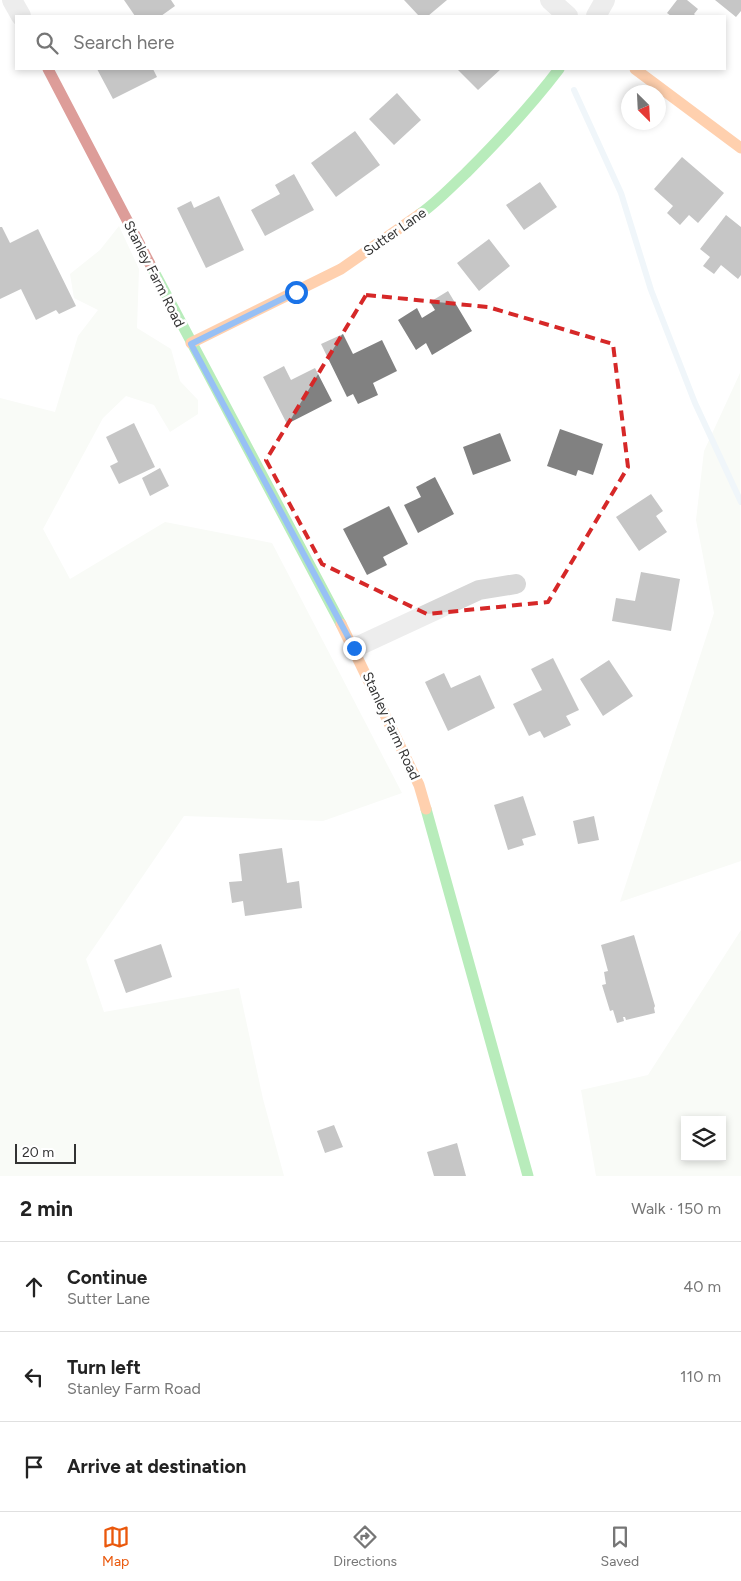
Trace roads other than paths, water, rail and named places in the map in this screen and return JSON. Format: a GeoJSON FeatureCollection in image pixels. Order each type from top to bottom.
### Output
{"type":"FeatureCollection","features":[{"type":"Feature","properties":{"kind":"street"},"geometry":{"type":"LineString","coordinates":[[12,0],[20,15]]}},
{"type":"Feature","properties":{"kind":"street"},"geometry":{"type":"LineString","coordinates":[[550,0],[567,15]]}},
{"type":"Feature","properties":{"kind":"street"},"geometry":{"type":"LineString","coordinates":[[597,15],[605,0]]}},
{"type":"Feature","properties":{"kind":"street","name":"Stanley Farm Road"},"geometry":{"type":"LineString","coordinates":[[49,70],[191,344],[354,648],[419,785],[528,1176]]}},
{"type":"Feature","properties":{"kind":"street","name":"Sutter Lane"},"geometry":{"type":"LineString","coordinates":[[191,344],[341,269],[432,206],[487,152],[540,94],[558,70]]}},
{"type":"Feature","properties":{"kind":"street"},"geometry":{"type":"LineString","coordinates":[[636,70],[741,148]]}},
{"type":"Feature","properties":{"kind":"street"},"geometry":{"type":"LineString","coordinates":[[354,648],[479,590],[516,584]]}},
{"type":"Feature","properties":{"kind":"waterway"},"geometry":{"type":"LineString","coordinates":[[574,90],[621,193],[651,290],[695,403],[741,502]]}}]}
